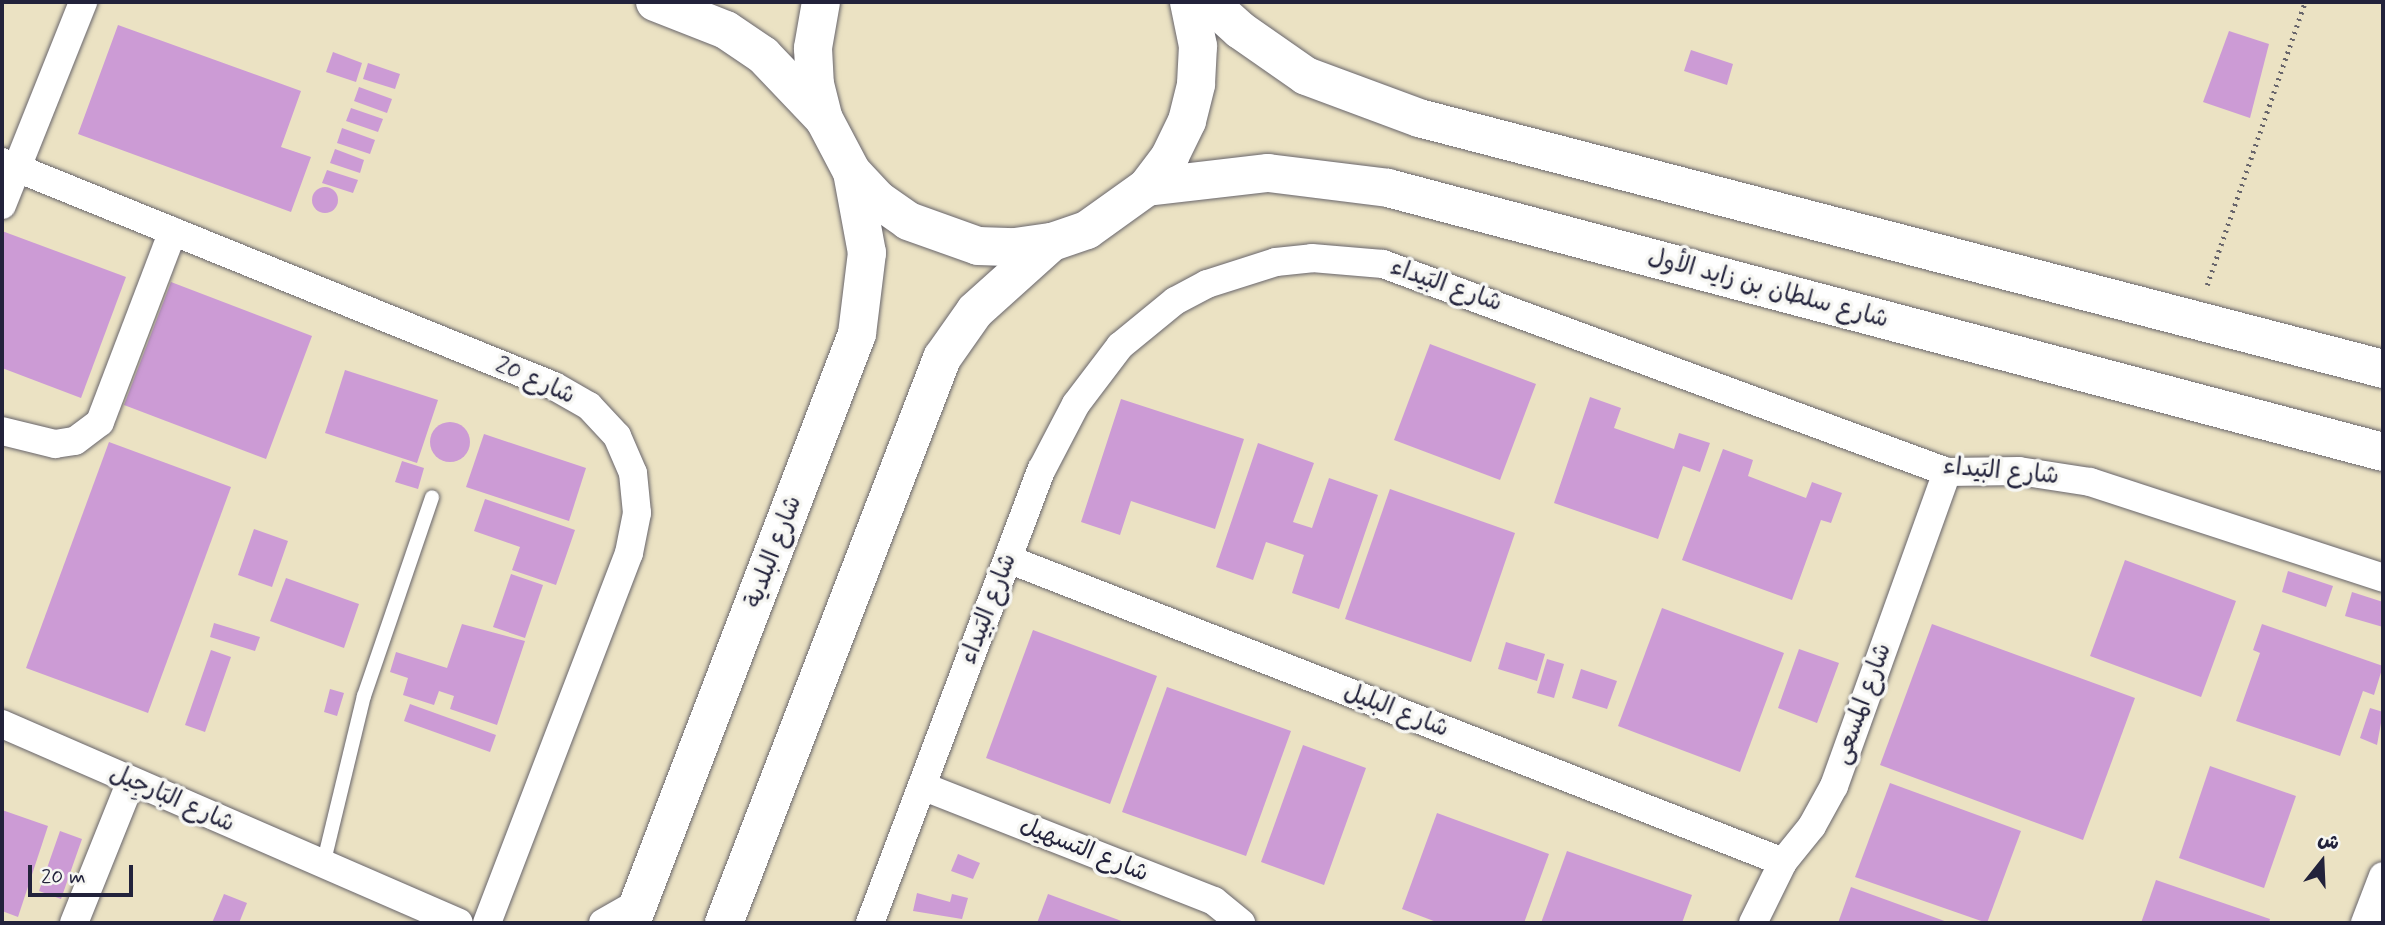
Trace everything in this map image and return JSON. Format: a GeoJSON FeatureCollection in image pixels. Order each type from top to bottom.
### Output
{"type":"FeatureCollection","features":[{"type":"Feature","properties":{"kind":"main road"},"geometry":{"type":"LineString","coordinates":[[655,2],[726,30],[763,55],[824,119],[852,172],[877,199],[908,221],[942,236],[990,246],[1052,242],[1087,230],[1147,187],[1170,156],[1186,121],[1196,84],[1198,46],[1189,2]]}},
{"type":"Feature","properties":{"kind":"main road"},"geometry":{"type":"LineString","coordinates":[[821,2],[813,48],[824,119]]}},
{"type":"Feature","properties":{"kind":"main road"},"geometry":{"type":"LineString","coordinates":[[1209,2],[1240,30],[1306,76],[1406,114],[2383,369]]}},
{"type":"Feature","properties":{"kind":"main road","name":"شارع البلدية"},"geometry":{"type":"LineString","coordinates":[[635,913],[857,334],[867,253],[852,172]]}},
{"type":"Feature","properties":{"kind":"main road","name":"شارع سلطان بن زايد الأول"},"geometry":{"type":"LineString","coordinates":[[1147,187],[1268,173],[1388,188],[2383,452]]}},
{"type":"Feature","properties":{"kind":"main road"},"geometry":{"type":"LineString","coordinates":[[724,923],[942,358],[975,311],[1052,242]]}},
{"type":"Feature","properties":{"kind":"street"},"geometry":{"type":"LineString","coordinates":[[2,205],[8,165],[83,2]]}},
{"type":"Feature","properties":{"kind":"street","name":"شارع 20"},"geometry":{"type":"LineString","coordinates":[[8,165],[554,386],[589,406],[617,436],[634,473],[637,513],[629,553],[487,923]]}},
{"type":"Feature","properties":{"kind":"street"},"geometry":{"type":"LineString","coordinates":[[2,431],[55,444],[75,440],[100,422],[173,231]]}},
{"type":"Feature","properties":{"kind":"street","name":"شارع البَيداء"},"geometry":{"type":"LineString","coordinates":[[870,923],[1008,559],[1058,436],[1096,374],[1120,346],[1156,314],[1207,284],[1264,265],[1312,258],[1383,264],[1418,274],[1947,472],[2019,471],[2090,482],[2383,578]]}},
{"type":"Feature","properties":{"kind":"street","name":"شارع المسعى"},"geometry":{"type":"LineString","coordinates":[[1754,923],[1783,862],[1812,826],[1834,786],[1947,472]]}},
{"type":"Feature","properties":{"kind":"street","name":"شارع البليل"},"geometry":{"type":"LineString","coordinates":[[1008,559],[1783,862]]}},
{"type":"Feature","properties":{"kind":"street","name":"شارع البَارجِيل"},"geometry":{"type":"LineString","coordinates":[[2,724],[459,923]]}},
{"type":"Feature","properties":{"kind":"street"},"geometry":{"type":"LineString","coordinates":[[74,923],[131,781]]}},
{"type":"Feature","properties":{"kind":"street","name":"شارع التسهيل"},"geometry":{"type":"LineString","coordinates":[[922,786],[1214,901],[1241,923]]}},
{"type":"Feature","properties":{"kind":"street"},"geometry":{"type":"LineString","coordinates":[[2365,923],[2383,876]]}},
{"type":"Feature","properties":{"kind":"street"},"geometry":{"type":"LineString","coordinates":[[603,923],[635,913]]}},
{"type":"Feature","properties":{"kind":"lane"},"geometry":{"type":"LineString","coordinates":[[323,865],[364,696],[432,498]]}},
{"type":"Feature","properties":{"kind":"path"},"geometry":{"type":"LineString","coordinates":[[2195,320],[2305,2]]}},
{"type":"Feature","properties":{"kind":"building"},"geometry":{"type":"Polygon","coordinates":[[[118,25],[301,91],[281,147],[311,157],[291,212],[78,134],[118,25]]]}},
{"type":"Feature","properties":{"kind":"building"},"geometry":{"type":"Polygon","coordinates":[[[2229,31],[2269,44],[2250,118],[2203,102],[2229,31]]]}},
{"type":"Feature","properties":{"kind":"building"},"geometry":{"type":"Polygon","coordinates":[[[1691,50],[1733,64],[1727,85],[1684,71],[1691,50]]]}},
{"type":"Feature","properties":{"kind":"building"},"geometry":{"type":"Polygon","coordinates":[[[333,52],[362,63],[356,82],[326,72],[333,52]]]}},
{"type":"Feature","properties":{"kind":"building"},"geometry":{"type":"Polygon","coordinates":[[[368,63],[400,74],[395,89],[363,79],[368,63]]]}},
{"type":"Feature","properties":{"kind":"building"},"geometry":{"type":"Polygon","coordinates":[[[359,87],[392,99],[387,113],[354,101],[359,87]]]}},
{"type":"Feature","properties":{"kind":"building"},"geometry":{"type":"Polygon","coordinates":[[[351,108],[383,119],[378,132],[346,121],[351,108]]]}},
{"type":"Feature","properties":{"kind":"building"},"geometry":{"type":"Polygon","coordinates":[[[342,128],[375,140],[370,154],[337,143],[342,128]]]}},
{"type":"Feature","properties":{"kind":"building"},"geometry":{"type":"Polygon","coordinates":[[[335,149],[364,160],[360,173],[330,163],[335,149]]]}},
{"type":"Feature","properties":{"kind":"building"},"geometry":{"type":"Polygon","coordinates":[[[327,170],[358,180],[353,193],[322,183],[327,170]]]}},
{"type":"Feature","properties":{"kind":"building"},"geometry":{"type":"Polygon","coordinates":[[[325,187],[334,191],[338,200],[334,209],[325,213],[316,209],[312,200],[316,191],[325,187]]]}},
{"type":"Feature","properties":{"kind":"building"},"geometry":{"type":"Polygon","coordinates":[[[2,231],[126,277],[81,398],[2,368],[2,231]]]}},
{"type":"Feature","properties":{"kind":"building"},"geometry":{"type":"Polygon","coordinates":[[[171,282],[312,336],[266,459],[124,405],[171,282]]]}},
{"type":"Feature","properties":{"kind":"building"},"geometry":{"type":"Polygon","coordinates":[[[1430,344],[1536,384],[1500,480],[1394,440],[1430,344]]]}},
{"type":"Feature","properties":{"kind":"building"},"geometry":{"type":"Polygon","coordinates":[[[345,370],[438,400],[417,463],[325,433],[345,370]]]}},
{"type":"Feature","properties":{"kind":"building"},"geometry":{"type":"Polygon","coordinates":[[[1590,397],[1621,408],[1614,428],[1674,449],[1679,433],[1710,443],[1700,472],[1683,466],[1658,539],[1554,503],[1590,397]]]}},
{"type":"Feature","properties":{"kind":"building"},"geometry":{"type":"Polygon","coordinates":[[[1121,399],[1244,439],[1215,529],[1131,501],[1120,535],[1081,522],[1121,399]]]}},
{"type":"Feature","properties":{"kind":"building"},"geometry":{"type":"Polygon","coordinates":[[[450,422],[458,423],[464,428],[469,434],[469,450],[464,456],[458,461],[450,462],[442,461],[436,456],[431,450],[430,442],[431,434],[436,428],[442,423],[450,422]]]}},
{"type":"Feature","properties":{"kind":"building"},"geometry":{"type":"Polygon","coordinates":[[[484,434],[586,468],[569,521],[466,487],[484,434]]]}},
{"type":"Feature","properties":{"kind":"building"},"geometry":{"type":"Polygon","coordinates":[[[109,442],[231,487],[148,713],[26,668],[109,442]]]}},
{"type":"Feature","properties":{"kind":"building"},"geometry":{"type":"Polygon","coordinates":[[[1258,443],[1314,463],[1293,522],[1312,528],[1329,478],[1378,495],[1339,609],[1292,593],[1304,555],[1266,542],[1253,580],[1216,567],[1258,443]]]}},
{"type":"Feature","properties":{"kind":"building"},"geometry":{"type":"Polygon","coordinates":[[[1723,449],[1753,460],[1748,476],[1806,498],[1812,482],[1842,493],[1831,523],[1821,520],[1792,600],[1682,560],[1723,449]]]}},
{"type":"Feature","properties":{"kind":"building"},"geometry":{"type":"Polygon","coordinates":[[[402,461],[424,468],[418,489],[395,482],[402,461]]]}},
{"type":"Feature","properties":{"kind":"building"},"geometry":{"type":"Polygon","coordinates":[[[1390,489],[1515,533],[1471,662],[1345,619],[1390,489]]]}},
{"type":"Feature","properties":{"kind":"building"},"geometry":{"type":"Polygon","coordinates":[[[485,499],[575,530],[556,585],[512,570],[520,547],[474,531],[485,499]]]}},
{"type":"Feature","properties":{"kind":"building"},"geometry":{"type":"Polygon","coordinates":[[[254,529],[288,541],[272,587],[238,575],[254,529]]]}},
{"type":"Feature","properties":{"kind":"building"},"geometry":{"type":"Polygon","coordinates":[[[2125,560],[2236,601],[2201,697],[2090,656],[2125,560]]]}},
{"type":"Feature","properties":{"kind":"building"},"geometry":{"type":"Polygon","coordinates":[[[2288,571],[2333,586],[2326,607],[2282,592],[2288,571]]]}},
{"type":"Feature","properties":{"kind":"building"},"geometry":{"type":"Polygon","coordinates":[[[511,574],[543,585],[525,638],[493,627],[511,574]]]}},
{"type":"Feature","properties":{"kind":"building"},"geometry":{"type":"Polygon","coordinates":[[[286,578],[359,604],[344,648],[270,621],[286,578]]]}},
{"type":"Feature","properties":{"kind":"building"},"geometry":{"type":"Polygon","coordinates":[[[2352,592],[2383,602],[2383,627],[2345,616],[2352,592]]]}},
{"type":"Feature","properties":{"kind":"building"},"geometry":{"type":"Polygon","coordinates":[[[1662,608],[1784,653],[1740,772],[1618,726],[1662,608]]]}},
{"type":"Feature","properties":{"kind":"building"},"geometry":{"type":"Polygon","coordinates":[[[214,623],[260,637],[255,651],[210,637],[214,623]]]}},
{"type":"Feature","properties":{"kind":"building"},"geometry":{"type":"Polygon","coordinates":[[[462,624],[525,641],[497,725],[450,709],[454,696],[439,691],[434,705],[403,695],[408,678],[390,672],[396,652],[447,668],[462,624]]]}},
{"type":"Feature","properties":{"kind":"building"},"geometry":{"type":"Polygon","coordinates":[[[1932,624],[2135,698],[2083,840],[1880,765],[1932,624]]]}},
{"type":"Feature","properties":{"kind":"building"},"geometry":{"type":"Polygon","coordinates":[[[2262,624],[2383,666],[2374,695],[2363,691],[2340,756],[2236,721],[2260,653],[2253,650],[2262,624]]]}},
{"type":"Feature","properties":{"kind":"building"},"geometry":{"type":"Polygon","coordinates":[[[1033,630],[1157,676],[1110,804],[986,758],[1033,630]]]}},
{"type":"Feature","properties":{"kind":"building"},"geometry":{"type":"Polygon","coordinates":[[[1506,642],[1545,654],[1537,681],[1498,669],[1506,642]]]}},
{"type":"Feature","properties":{"kind":"building"},"geometry":{"type":"Polygon","coordinates":[[[1799,649],[1839,663],[1817,723],[1778,708],[1799,649]]]}},
{"type":"Feature","properties":{"kind":"building"},"geometry":{"type":"Polygon","coordinates":[[[211,650],[231,657],[205,732],[185,725],[211,650]]]}},
{"type":"Feature","properties":{"kind":"building"},"geometry":{"type":"Polygon","coordinates":[[[1547,659],[1564,664],[1554,698],[1537,693],[1547,659]]]}},
{"type":"Feature","properties":{"kind":"building"},"geometry":{"type":"Polygon","coordinates":[[[1581,669],[1617,681],[1607,709],[1572,698],[1581,669]]]}},
{"type":"Feature","properties":{"kind":"building"},"geometry":{"type":"Polygon","coordinates":[[[1167,687],[1291,731],[1246,856],[1122,812],[1167,687]]]}},
{"type":"Feature","properties":{"kind":"building"},"geometry":{"type":"Polygon","coordinates":[[[330,689],[344,693],[337,716],[324,712],[330,689]]]}},
{"type":"Feature","properties":{"kind":"building"},"geometry":{"type":"Polygon","coordinates":[[[410,704],[496,735],[490,752],[404,721],[410,704]]]}},
{"type":"Feature","properties":{"kind":"building"},"geometry":{"type":"Polygon","coordinates":[[[2370,708],[2383,712],[2377,745],[2360,738],[2370,708]]]}},
{"type":"Feature","properties":{"kind":"building"},"geometry":{"type":"Polygon","coordinates":[[[1303,745],[1366,768],[1324,885],[1261,862],[1303,745]]]}},
{"type":"Feature","properties":{"kind":"building"},"geometry":{"type":"Polygon","coordinates":[[[2210,766],[2296,796],[2264,888],[2179,858],[2210,766]]]}},
{"type":"Feature","properties":{"kind":"building"},"geometry":{"type":"Polygon","coordinates":[[[1890,783],[2021,831],[1987,923],[1855,877],[1890,783]]]}},
{"type":"Feature","properties":{"kind":"building"},"geometry":{"type":"Polygon","coordinates":[[[2,810],[48,826],[18,917],[2,911],[2,810]]]}},
{"type":"Feature","properties":{"kind":"building"},"geometry":{"type":"Polygon","coordinates":[[[1437,813],[1549,854],[1524,923],[1439,923],[1402,909],[1437,813]]]}},
{"type":"Feature","properties":{"kind":"building"},"geometry":{"type":"Polygon","coordinates":[[[60,831],[82,839],[61,899],[39,891],[60,831]]]}},
{"type":"Feature","properties":{"kind":"building"},"geometry":{"type":"Polygon","coordinates":[[[1567,851],[1692,895],[1682,923],[1541,923],[1567,851]]]}},
{"type":"Feature","properties":{"kind":"building"},"geometry":{"type":"Polygon","coordinates":[[[958,854],[980,863],[973,879],[951,871],[958,854]]]}},
{"type":"Feature","properties":{"kind":"building"},"geometry":{"type":"Polygon","coordinates":[[[2156,880],[2270,919],[2269,923],[2141,923],[2156,880]]]}},
{"type":"Feature","properties":{"kind":"building"},"geometry":{"type":"Polygon","coordinates":[[[1851,887],[1950,923],[1838,923],[1851,887]]]}},
{"type":"Feature","properties":{"kind":"building"},"geometry":{"type":"Polygon","coordinates":[[[917,893],[950,902],[952,894],[968,898],[962,919],[913,911],[917,893]]]}},
{"type":"Feature","properties":{"kind":"building"},"geometry":{"type":"Polygon","coordinates":[[[224,894],[247,903],[239,923],[212,923],[224,894]]]}},
{"type":"Feature","properties":{"kind":"building"},"geometry":{"type":"Polygon","coordinates":[[[1048,894],[1127,923],[1037,923],[1048,894]]]}}]}
